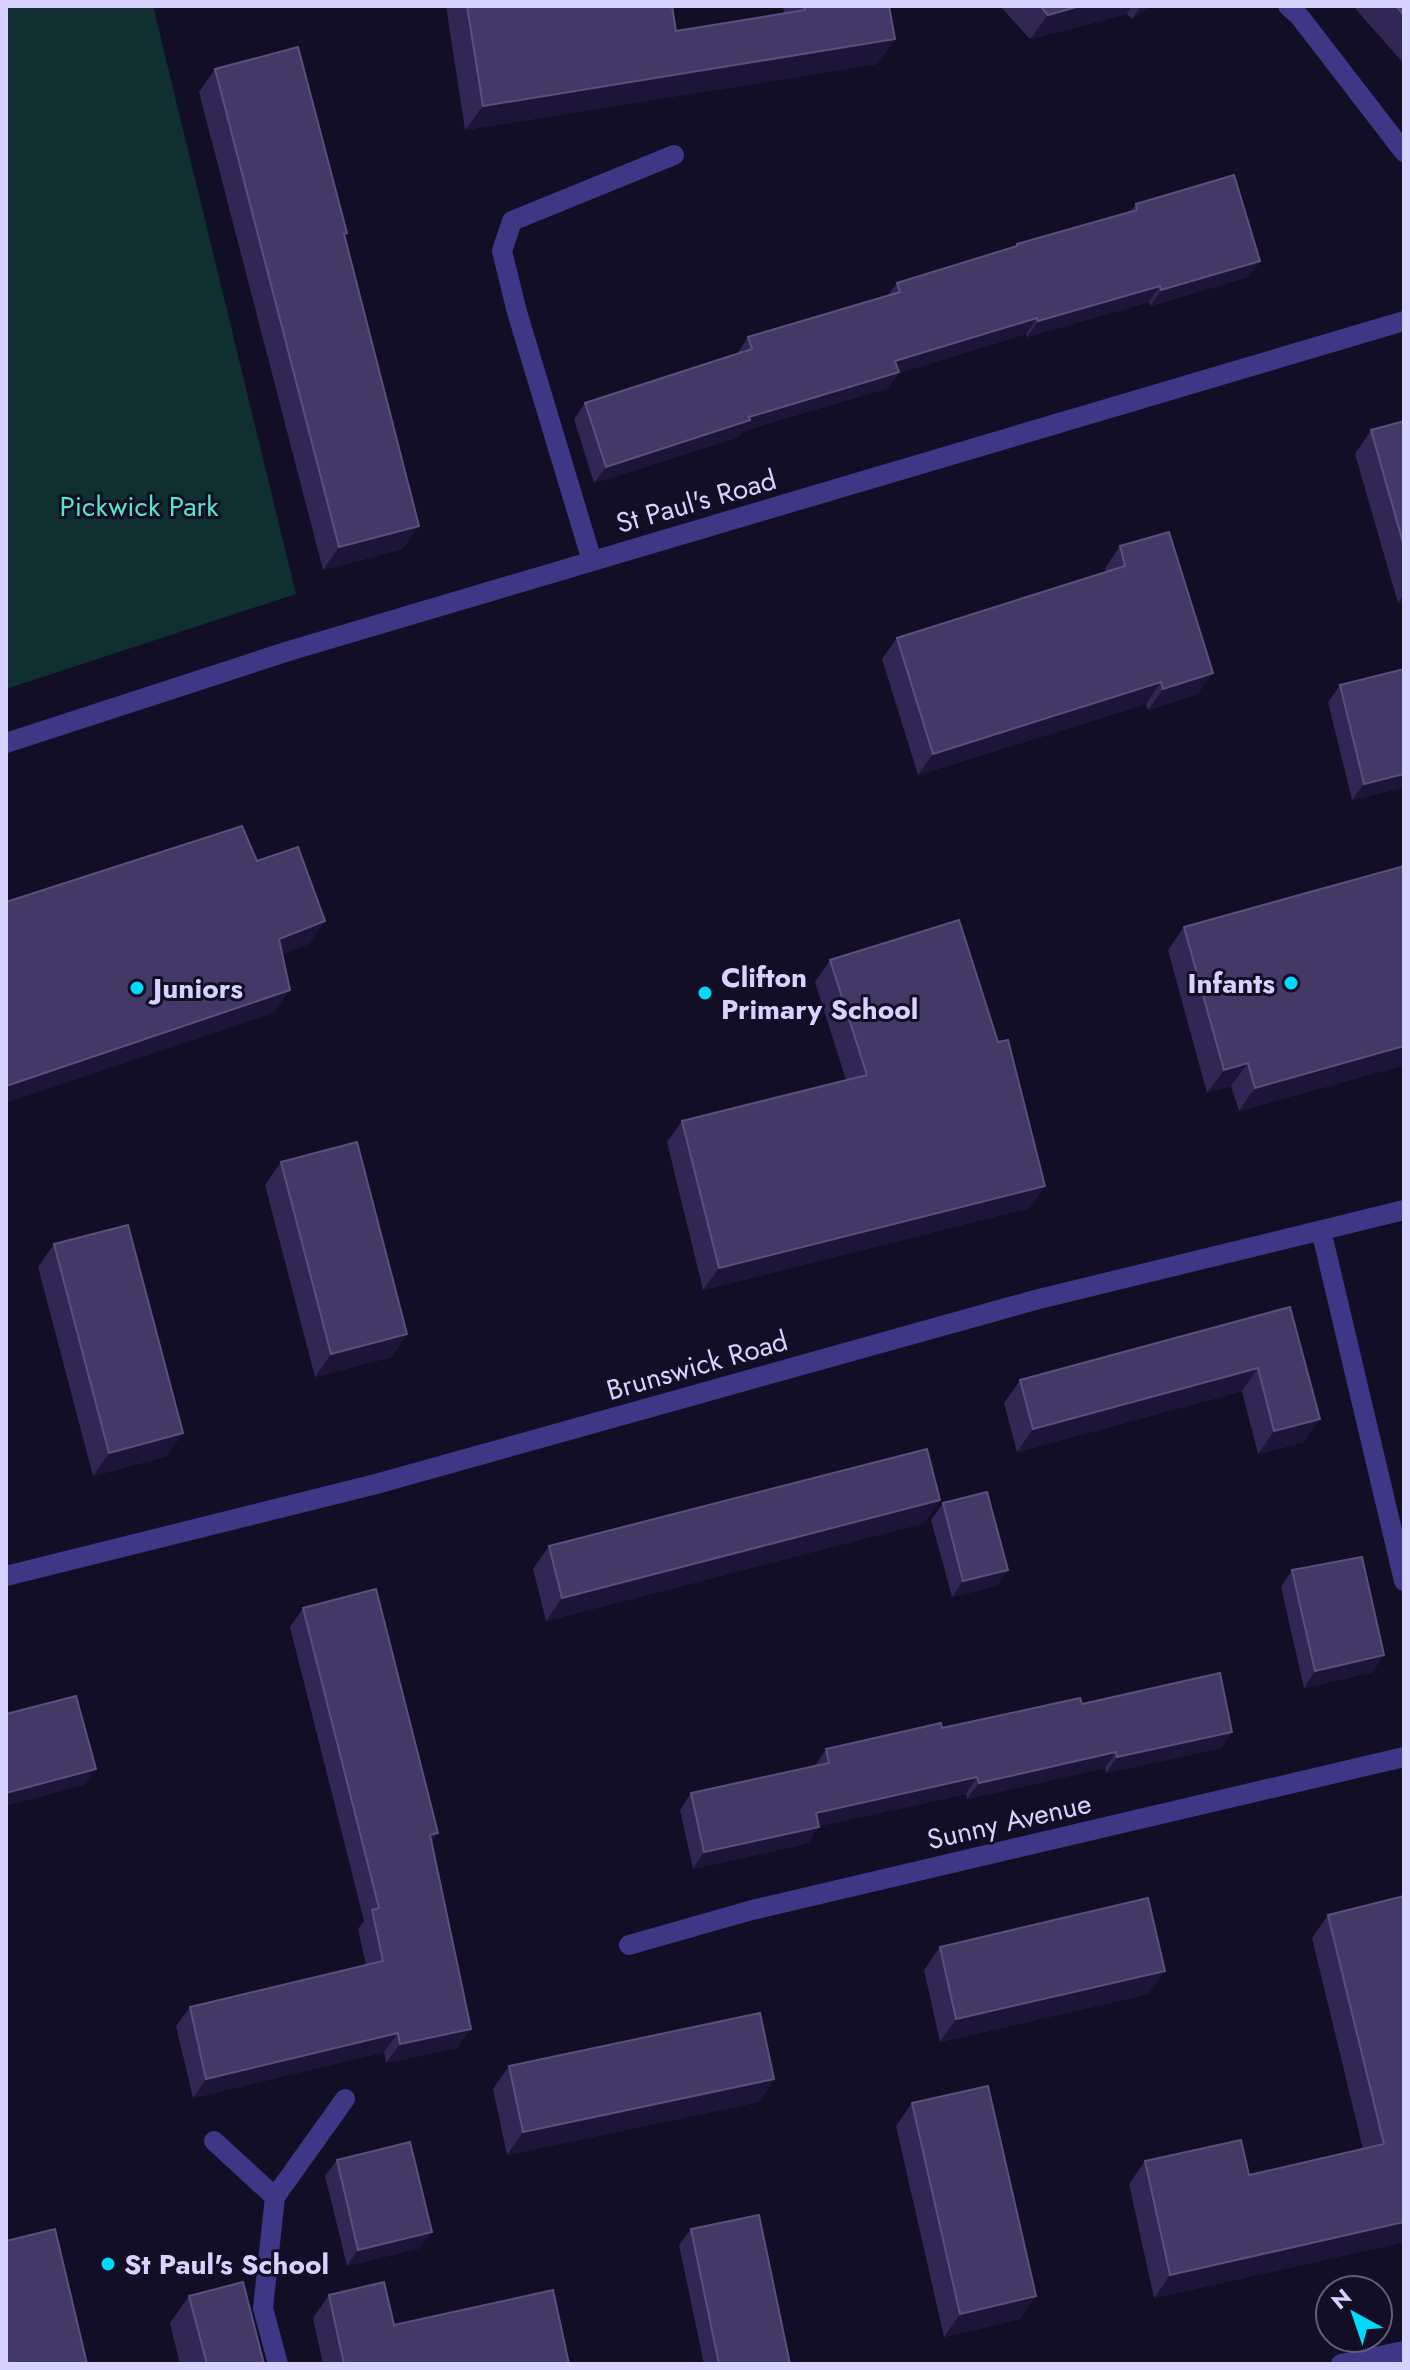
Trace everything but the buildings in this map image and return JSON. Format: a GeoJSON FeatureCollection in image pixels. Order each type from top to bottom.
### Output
{"type":"FeatureCollection","features":[{"type":"Feature","properties":{"kind":"street"},"geometry":{"type":"LineString","coordinates":[[1288,6],[1300,17],[1404,152]]}},
{"type":"Feature","properties":{"kind":"street"},"geometry":{"type":"LineString","coordinates":[[592,561],[517,312],[502,251],[512,221],[674,155]]}},
{"type":"Feature","properties":{"kind":"street","name":"St Paul's Road"},"geometry":{"type":"LineString","coordinates":[[6,743],[292,650],[1404,321]]}},
{"type":"Feature","properties":{"kind":"street","name":"Brunswick Road"},"geometry":{"type":"LineString","coordinates":[[6,1576],[376,1484],[1035,1300],[1404,1210]]}},
{"type":"Feature","properties":{"kind":"street"},"geometry":{"type":"LineString","coordinates":[[1321,1230],[1404,1581]]}},
{"type":"Feature","properties":{"kind":"street","name":"Sunny Avenue"},"geometry":{"type":"LineString","coordinates":[[629,1945],[752,1910],[1404,1757]]}},
{"type":"Feature","properties":{"kind":"street"},"geometry":{"type":"LineString","coordinates":[[278,2364],[263,2308],[275,2197],[345,2099]]}},
{"type":"Feature","properties":{"kind":"street"},"geometry":{"type":"LineString","coordinates":[[214,2141],[275,2197]]}},
{"type":"Feature","properties":{"kind":"street"},"geometry":{"type":"LineString","coordinates":[[1341,2364],[1404,2351]]}},
{"type":"Feature","properties":{"kind":"green space","name":"Pickwick Park"},"geometry":{"type":"Polygon","coordinates":[[[6,6],[153,6],[296,594],[6,689],[6,6]]]}},
{"type":"Feature","properties":{"kind":"place","name":"Infants"},"geometry":{"type":"Point","coordinates":[1291,983]}},
{"type":"Feature","properties":{"kind":"place","name":"Juniors"},"geometry":{"type":"Point","coordinates":[137,988]}},
{"type":"Feature","properties":{"kind":"place","name":"Clifton Primary School"},"geometry":{"type":"Point","coordinates":[705,993]}},
{"type":"Feature","properties":{"kind":"place","name":"St Paul's School"},"geometry":{"type":"Point","coordinates":[108,2264]}}]}
